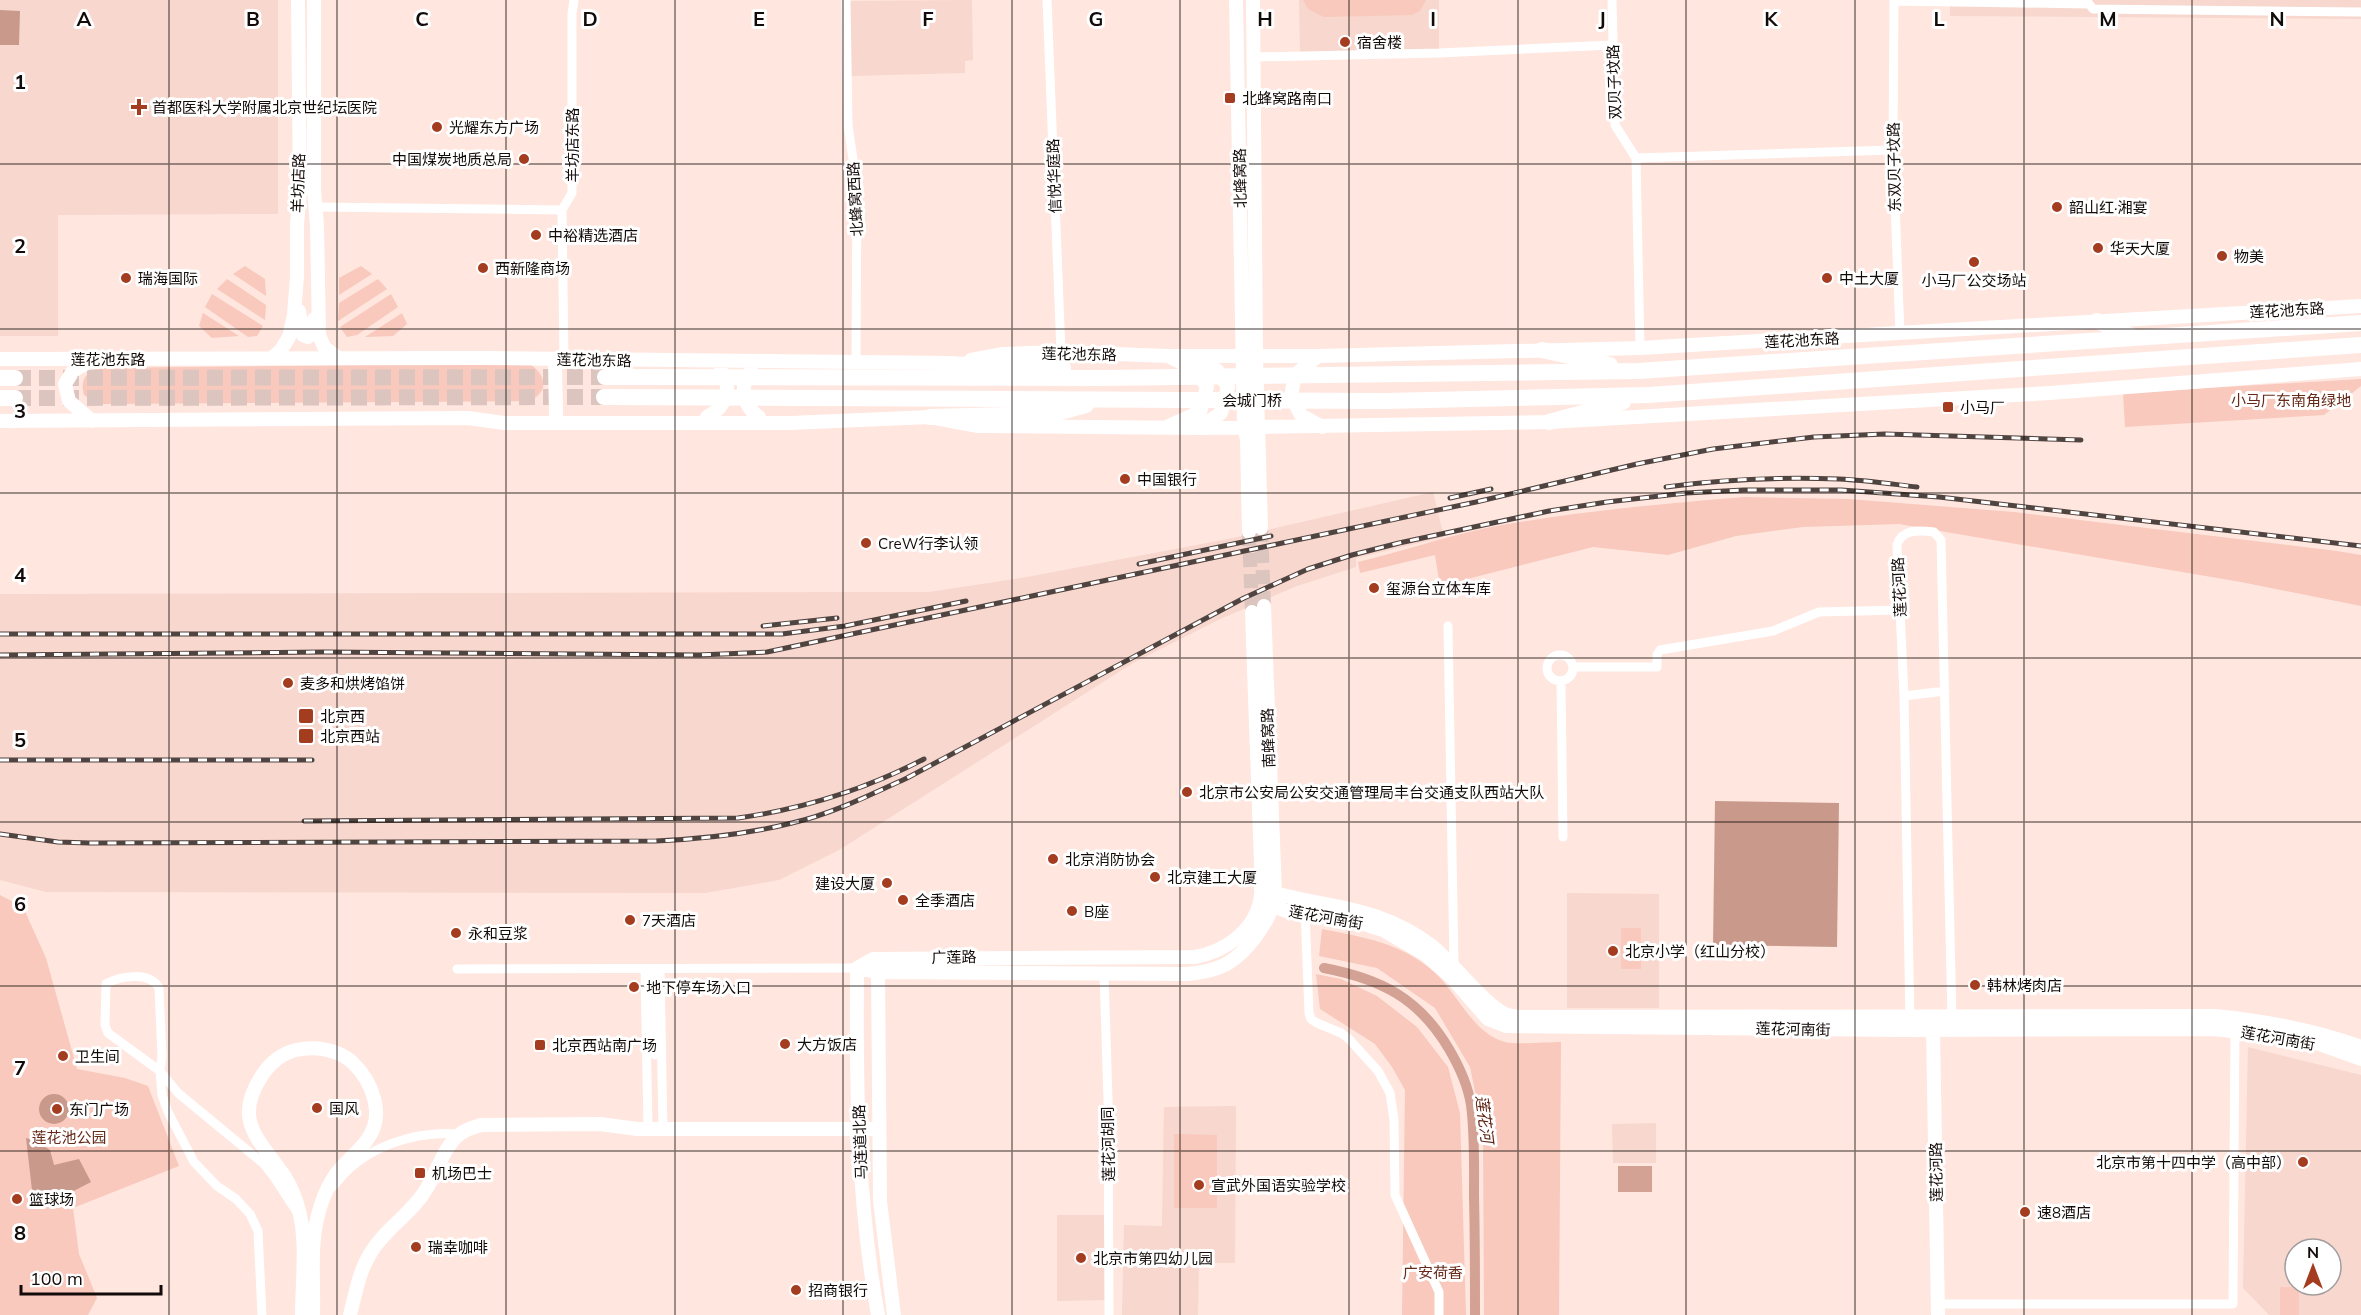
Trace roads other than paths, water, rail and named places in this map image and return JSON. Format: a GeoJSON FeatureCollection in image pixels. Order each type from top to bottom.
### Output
{"type":"FeatureCollection","features":[{"type":"Feature","properties":{"kind":"highway"},"geometry":{"type":"LineString","coordinates":[[2279,328],[2361,314]]}},
{"type":"Feature","properties":{"kind":"highway"},"geometry":{"type":"LineString","coordinates":[[2097,321],[2137,338]]}},
{"type":"Feature","properties":{"kind":"highway","name":"莲花池东路"},"geometry":{"type":"LineString","coordinates":[[1384,376],[1638,371],[2361,323]]}},
{"type":"Feature","properties":{"kind":"highway"},"geometry":{"type":"LineString","coordinates":[[1549,422],[1649,395],[2361,345]]}},
{"type":"Feature","properties":{"kind":"highway"},"geometry":{"type":"LineString","coordinates":[[2301,348],[2361,354]]}},
{"type":"Feature","properties":{"kind":"highway"},"geometry":{"type":"LineString","coordinates":[[1542,350],[1638,371]]}},
{"type":"Feature","properties":{"kind":"highway"},"geometry":{"type":"LineString","coordinates":[[942,364],[1059,367],[1102,378]]}},
{"type":"Feature","properties":{"kind":"highway","name":"会城门桥"},"geometry":{"type":"LineString","coordinates":[[1119,377],[1384,376]]}},
{"type":"Feature","properties":{"kind":"highway","name":"莲花池东路"},"geometry":{"type":"LineString","coordinates":[[605,377],[1119,377]]}},
{"type":"Feature","properties":{"kind":"highway","name":"会城门桥"},"geometry":{"type":"LineString","coordinates":[[1112,399],[1385,401],[1649,395]]}},
{"type":"Feature","properties":{"kind":"highway"},"geometry":{"type":"LineString","coordinates":[[604,397],[1112,399]]}},
{"type":"Feature","properties":{"kind":"highway"},"geometry":{"type":"LineString","coordinates":[[930,417],[1053,414],[1112,399]]}},
{"type":"Feature","properties":{"kind":"street","name":"羊坊店路"},"geometry":{"type":"LineString","coordinates":[[276,354],[289,338],[297,276],[297,224],[300,192],[298,0]]}},
{"type":"Feature","properties":{"kind":"street","name":"羊坊店路"},"geometry":{"type":"LineString","coordinates":[[314,0],[317,298],[319,335],[332,354]]}},
{"type":"Feature","properties":{"kind":"street","name":"羊坊店东路"},"geometry":{"type":"LineString","coordinates":[[560,360],[562,210],[572,194],[572,14],[574,0]]}},
{"type":"Feature","properties":{"kind":"street","name":"北蜂窝西路"},"geometry":{"type":"LineString","coordinates":[[846,0],[848,126],[857,185],[856,363]]}},
{"type":"Feature","properties":{"kind":"street","name":"信悦华庭路"},"geometry":{"type":"LineString","coordinates":[[1047,0],[1061,352]]}},
{"type":"Feature","properties":{"kind":"street","name":"北蜂窝路"},"geometry":{"type":"LineString","coordinates":[[1236,0],[1249,356]]}},
{"type":"Feature","properties":{"kind":"street","name":"北蜂窝路"},"geometry":{"type":"LineString","coordinates":[[1249,356],[1253,0]]}},
{"type":"Feature","properties":{"kind":"street","name":"双贝子坟路"},"geometry":{"type":"LineString","coordinates":[[1612,0],[1615,125],[1636,158]]}},
{"type":"Feature","properties":{"kind":"street"},"geometry":{"type":"LineString","coordinates":[[1894,0],[2087,2],[2093,9],[2359,12],[2357,0]]}},
{"type":"Feature","properties":{"kind":"street","name":"东双贝子坟路"},"geometry":{"type":"LineString","coordinates":[[1894,0],[1893,150],[1900,334]]}},
{"type":"Feature","properties":{"kind":"street"},"geometry":{"type":"LineString","coordinates":[[1254,57],[1439,54],[1612,45]]}},
{"type":"Feature","properties":{"kind":"street"},"geometry":{"type":"LineString","coordinates":[[1640,348],[1636,158],[1893,150]]}},
{"type":"Feature","properties":{"kind":"street"},"geometry":{"type":"LineString","coordinates":[[315,207],[562,210]]}},
{"type":"Feature","properties":{"kind":"street"},"geometry":{"type":"LineString","coordinates":[[297,276],[299,317],[303,335],[308,337],[311,334],[317,298]]}},
{"type":"Feature","properties":{"kind":"street","name":"莲花池东路"},"geometry":{"type":"LineString","coordinates":[[0,359],[332,354],[560,360],[942,364],[1004,354],[1061,352],[1168,356],[1318,356],[1640,348],[2361,306]]}},
{"type":"Feature","properties":{"kind":"street"},"geometry":{"type":"LineString","coordinates":[[1164,428],[1200,412],[1207,387],[1196,370],[1168,356]]}},
{"type":"Feature","properties":{"kind":"street"},"geometry":{"type":"LineString","coordinates":[[1188,356],[1217,370],[1228,387],[1221,413],[1199,428]]}},
{"type":"Feature","properties":{"kind":"street"},"geometry":{"type":"LineString","coordinates":[[1249,356],[1251,428],[1247,439],[1255,530]]}},
{"type":"Feature","properties":{"kind":"street"},"geometry":{"type":"LineString","coordinates":[[1318,356],[1295,375],[1291,396],[1301,415],[1323,427]]}},
{"type":"Feature","properties":{"kind":"street"},"geometry":{"type":"LineString","coordinates":[[92,421],[69,401],[65,384],[73,371],[93,359]]}},
{"type":"Feature","properties":{"kind":"street"},"geometry":{"type":"LineString","coordinates":[[556,418],[560,360]]}},
{"type":"Feature","properties":{"kind":"street"},"geometry":{"type":"LineString","coordinates":[[707,417],[719,411],[725,401],[727,388],[723,372],[712,361]]}},
{"type":"Feature","properties":{"kind":"street"},"geometry":{"type":"LineString","coordinates":[[759,417],[751,412],[746,404],[743,388],[753,368],[765,362]]}},
{"type":"Feature","properties":{"kind":"street"},"geometry":{"type":"LineString","coordinates":[[468,418],[504,423],[790,423],[930,417],[978,426],[1164,428],[1549,422],[2004,396],[2361,369]]}},
{"type":"Feature","properties":{"kind":"street"},"geometry":{"type":"LineString","coordinates":[[0,421],[759,417],[871,414],[881,419]]}},
{"type":"Feature","properties":{"kind":"street"},"geometry":{"type":"LineString","coordinates":[[895,424],[937,424],[977,433],[1005,433],[1016,426]]}},
{"type":"Feature","properties":{"kind":"street","name":"莲花河路"},"geometry":{"type":"LineString","coordinates":[[1910,1023],[1904,696],[1898,540],[1907,532],[1934,532],[1941,540],[1952,1023]]}},
{"type":"Feature","properties":{"kind":"street","name":"南蜂窝路"},"geometry":{"type":"LineString","coordinates":[[1258,609],[1267,897]]}},
{"type":"Feature","properties":{"kind":"street"},"geometry":{"type":"LineString","coordinates":[[1573,667],[1657,667],[1657,655],[1660,650],[1773,631],[1820,612],[1900,610]]}},
{"type":"Feature","properties":{"kind":"street"},"geometry":{"type":"LineString","coordinates":[[1448,626],[1454,965]]}},
{"type":"Feature","properties":{"kind":"street"},"geometry":{"type":"LineString","coordinates":[[1557,654],[1566,656],[1573,667],[1571,675],[1561,681],[1549,676],[1546,667],[1550,659],[1557,654]]}},
{"type":"Feature","properties":{"kind":"street"},"geometry":{"type":"LineString","coordinates":[[1561,681],[1563,837]]}},
{"type":"Feature","properties":{"kind":"street"},"geometry":{"type":"LineString","coordinates":[[1904,696],[1945,691]]}},
{"type":"Feature","properties":{"kind":"street","name":"莲花河南街"},"geometry":{"type":"LineString","coordinates":[[1267,897],[1286,911],[1305,907],[1357,909],[1391,921],[1419,936],[1454,965],[1493,1006],[1506,1014],[1519,1017],[1910,1023],[1933,1030],[1952,1023]]}},
{"type":"Feature","properties":{"kind":"street","name":"广莲路"},"geometry":{"type":"LineString","coordinates":[[857,968],[873,959],[1179,958],[1209,955],[1222,949],[1238,936],[1267,897]]}},
{"type":"Feature","properties":{"kind":"street","name":"广莲路"},"geometry":{"type":"LineString","coordinates":[[458,969],[857,968],[878,972],[1188,974],[1209,972],[1228,964],[1245,951],[1267,922],[1267,897]]}},
{"type":"Feature","properties":{"kind":"street"},"geometry":{"type":"LineString","coordinates":[[1305,907],[1309,1013],[1311,1019],[1317,1023],[1349,1039],[1378,1071],[1390,1092],[1394,1120],[1395,1195],[1439,1292],[1439,1315]]}},
{"type":"Feature","properties":{"kind":"street","name":"莲花河南街"},"geometry":{"type":"LineString","coordinates":[[1305,907],[1366,923],[1399,938],[1437,964],[1488,1019],[1506,1026],[1952,1023],[2215,1016],[2235,1024],[2319,1044],[2361,1059]]}},
{"type":"Feature","properties":{"kind":"street","name":"马连道北路"},"geometry":{"type":"LineString","coordinates":[[857,968],[859,1130],[867,1243],[878,1315]]}},
{"type":"Feature","properties":{"kind":"street"},"geometry":{"type":"LineString","coordinates":[[653,969],[656,1129]]}},
{"type":"Feature","properties":{"kind":"street"},"geometry":{"type":"LineString","coordinates":[[653,969],[656,1129]]}},
{"type":"Feature","properties":{"kind":"street","name":"马连道北路"},"geometry":{"type":"LineString","coordinates":[[878,972],[880,1201],[894,1315]]}},
{"type":"Feature","properties":{"kind":"street","name":"莲花河胡同"},"geometry":{"type":"LineString","coordinates":[[1104,974],[1108,1099],[1109,1315]]}},
{"type":"Feature","properties":{"kind":"street"},"geometry":{"type":"LineString","coordinates":[[262,1315],[258,1231],[250,1214],[236,1199],[217,1186],[194,1162],[168,1112],[162,1095],[160,1071],[162,1058],[159,988],[155,981],[148,978],[116,978],[106,984],[105,1025],[108,1033],[160,1071],[178,1094],[264,1164],[300,1217]]}},
{"type":"Feature","properties":{"kind":"street"},"geometry":{"type":"LineString","coordinates":[[1939,1310],[2233,1304],[2235,1024]]}},
{"type":"Feature","properties":{"kind":"street","name":"莲花河南街"},"geometry":{"type":"LineString","coordinates":[[2235,1024],[2307,1030],[2361,1047]]}},
{"type":"Feature","properties":{"kind":"street","name":"莲花河路"},"geometry":{"type":"LineString","coordinates":[[1933,1030],[1939,1310]]}},
{"type":"Feature","properties":{"kind":"street"},"geometry":{"type":"LineString","coordinates":[[302,1315],[300,1217],[294,1195],[285,1178],[254,1135],[249,1104],[252,1090],[268,1065],[294,1050],[314,1048],[332,1051],[349,1060],[364,1075],[372,1091],[375,1105],[374,1123],[369,1137],[331,1180],[322,1202],[314,1241],[313,1315]]}},
{"type":"Feature","properties":{"kind":"street"},"geometry":{"type":"LineString","coordinates":[[350,1315],[356,1289],[369,1256],[385,1232],[411,1209],[425,1191],[450,1145],[460,1134],[481,1125],[600,1124],[656,1129],[878,1129]]}},
{"type":"Feature","properties":{"kind":"street"},"geometry":{"type":"LineString","coordinates":[[322,1202],[337,1182],[365,1156],[402,1139],[429,1132],[460,1134]]}},
{"type":"Feature","properties":{"kind":"waterway","name":"莲花河"},"geometry":{"type":"LineString","coordinates":[[1324,968],[1381,985],[1411,1004],[1437,1031],[1460,1069],[1470,1098],[1473,1128],[1475,1315]]}},
{"type":"Feature","properties":{"kind":"tunnel"},"geometry":{"type":"LineString","coordinates":[[15,378],[605,377]]}},
{"type":"Feature","properties":{"kind":"tunnel"},"geometry":{"type":"LineString","coordinates":[[15,398],[604,397]]}},
{"type":"Feature","properties":{"kind":"tunnel"},"geometry":{"type":"LineString","coordinates":[[1261,528],[1264,606]]}},
{"type":"Feature","properties":{"kind":"tunnel"},"geometry":{"type":"LineString","coordinates":[[1249,532],[1252,612]]}},
{"type":"Feature","properties":{"kind":"railway"},"geometry":{"type":"LineString","coordinates":[[0,655],[324,652],[699,655],[767,652],[1476,502],[1637,464],[1713,449],[1814,437],[1885,434],[2081,440]]}},
{"type":"Feature","properties":{"kind":"railway"},"geometry":{"type":"LineString","coordinates":[[1666,487],[1731,480],[1796,478],[1878,482],[1917,487]]}},
{"type":"Feature","properties":{"kind":"railway"},"geometry":{"type":"LineString","coordinates":[[1450,498],[1491,489]]}},
{"type":"Feature","properties":{"kind":"railway"},"geometry":{"type":"LineString","coordinates":[[0,834],[58,842],[90,843],[656,841],[725,835],[775,827],[836,809],[907,778],[1244,598],[1308,569],[1399,543],[1549,511],[1607,502],[1686,493],[1744,490],[1841,490],[1939,497],[2361,546]]}},
{"type":"Feature","properties":{"kind":"railway"},"geometry":{"type":"LineString","coordinates":[[1139,564],[1271,536]]}},
{"type":"Feature","properties":{"kind":"railway"},"geometry":{"type":"LineString","coordinates":[[0,634],[782,634],[845,626],[966,601]]}},
{"type":"Feature","properties":{"kind":"railway"},"geometry":{"type":"LineString","coordinates":[[763,626],[837,618]]}},
{"type":"Feature","properties":{"kind":"railway"},"geometry":{"type":"LineString","coordinates":[[304,821],[738,818],[786,809],[834,796],[880,780],[924,759]]}},
{"type":"Feature","properties":{"kind":"railway"},"geometry":{"type":"LineString","coordinates":[[0,760],[312,760]]}},
{"type":"Feature","properties":{"kind":"place","name":"宿舍楼"},"geometry":{"type":"Point","coordinates":[1345,42]}},
{"type":"Feature","properties":{"kind":"place","name":"北蜂窝路南口"},"geometry":{"type":"Point","coordinates":[1230,98]}},
{"type":"Feature","properties":{"kind":"place","name":"首都医科大学附属北京世纪坛医院"},"geometry":{"type":"Point","coordinates":[139,107]}},
{"type":"Feature","properties":{"kind":"place","name":"光耀东方广场"},"geometry":{"type":"Point","coordinates":[437,127]}},
{"type":"Feature","properties":{"kind":"place","name":"中国煤炭地质总局"},"geometry":{"type":"Point","coordinates":[524,159]}},
{"type":"Feature","properties":{"kind":"place","name":"韶山红·湘宴"},"geometry":{"type":"Point","coordinates":[2057,207]}},
{"type":"Feature","properties":{"kind":"place","name":"中裕精选酒店"},"geometry":{"type":"Point","coordinates":[536,235]}},
{"type":"Feature","properties":{"kind":"place","name":"华天大厦"},"geometry":{"type":"Point","coordinates":[2098,248]}},
{"type":"Feature","properties":{"kind":"place","name":"物美"},"geometry":{"type":"Point","coordinates":[2222,256]}},
{"type":"Feature","properties":{"kind":"place","name":"小马厂公交场站"},"geometry":{"type":"Point","coordinates":[1974,262]}},
{"type":"Feature","properties":{"kind":"place","name":"西新隆商场"},"geometry":{"type":"Point","coordinates":[483,268]}},
{"type":"Feature","properties":{"kind":"place","name":"瑞海国际"},"geometry":{"type":"Point","coordinates":[126,278]}},
{"type":"Feature","properties":{"kind":"place","name":"中土大厦"},"geometry":{"type":"Point","coordinates":[1827,278]}},
{"type":"Feature","properties":{"kind":"place","name":"小马厂"},"geometry":{"type":"Point","coordinates":[1948,407]}},
{"type":"Feature","properties":{"kind":"place","name":"中国银行"},"geometry":{"type":"Point","coordinates":[1125,479]}},
{"type":"Feature","properties":{"kind":"place","name":"CreW行李认领"},"geometry":{"type":"Point","coordinates":[866,543]}},
{"type":"Feature","properties":{"kind":"place","name":"玺源台立体车库"},"geometry":{"type":"Point","coordinates":[1374,588]}},
{"type":"Feature","properties":{"kind":"place","name":"麦多和烘烤馅饼"},"geometry":{"type":"Point","coordinates":[288,683]}},
{"type":"Feature","properties":{"kind":"place","name":"北京西"},"geometry":{"type":"Point","coordinates":[306,716]}},
{"type":"Feature","properties":{"kind":"place","name":"北京西站"},"geometry":{"type":"Point","coordinates":[306,736]}},
{"type":"Feature","properties":{"kind":"place","name":"北京市公安局公安交通管理局丰台交通支队西站大队"},"geometry":{"type":"Point","coordinates":[1187,792]}},
{"type":"Feature","properties":{"kind":"place","name":"北京消防协会"},"geometry":{"type":"Point","coordinates":[1053,859]}},
{"type":"Feature","properties":{"kind":"place","name":"北京建工大厦"},"geometry":{"type":"Point","coordinates":[1155,877]}},
{"type":"Feature","properties":{"kind":"place","name":"建设大厦"},"geometry":{"type":"Point","coordinates":[887,883]}},
{"type":"Feature","properties":{"kind":"place","name":"全季酒店"},"geometry":{"type":"Point","coordinates":[903,900]}},
{"type":"Feature","properties":{"kind":"place","name":"B座"},"geometry":{"type":"Point","coordinates":[1072,911]}},
{"type":"Feature","properties":{"kind":"place","name":"7天酒店"},"geometry":{"type":"Point","coordinates":[630,920]}},
{"type":"Feature","properties":{"kind":"place","name":"永和豆浆"},"geometry":{"type":"Point","coordinates":[456,933]}},
{"type":"Feature","properties":{"kind":"place","name":"北京小学（红山分校）"},"geometry":{"type":"Point","coordinates":[1613,951]}},
{"type":"Feature","properties":{"kind":"place","name":"韩林烤肉店"},"geometry":{"type":"Point","coordinates":[1975,985]}},
{"type":"Feature","properties":{"kind":"place","name":"地下停车场入口"},"geometry":{"type":"Point","coordinates":[634,987]}},
{"type":"Feature","properties":{"kind":"place","name":"大方饭店"},"geometry":{"type":"Point","coordinates":[785,1044]}},
{"type":"Feature","properties":{"kind":"place","name":"北京西站南广场"},"geometry":{"type":"Point","coordinates":[540,1045]}},
{"type":"Feature","properties":{"kind":"place","name":"卫生间"},"geometry":{"type":"Point","coordinates":[63,1056]}},
{"type":"Feature","properties":{"kind":"place","name":"国风"},"geometry":{"type":"Point","coordinates":[317,1108]}},
{"type":"Feature","properties":{"kind":"place","name":"东门广场"},"geometry":{"type":"Point","coordinates":[57,1109]}},
{"type":"Feature","properties":{"kind":"place","name":"北京市第十四中学（高中部）"},"geometry":{"type":"Point","coordinates":[2303,1162]}},
{"type":"Feature","properties":{"kind":"place","name":"机场巴士"},"geometry":{"type":"Point","coordinates":[420,1173]}},
{"type":"Feature","properties":{"kind":"place","name":"宣武外国语实验学校"},"geometry":{"type":"Point","coordinates":[1199,1185]}},
{"type":"Feature","properties":{"kind":"place","name":"篮球场"},"geometry":{"type":"Point","coordinates":[17,1199]}},
{"type":"Feature","properties":{"kind":"place","name":"速8酒店"},"geometry":{"type":"Point","coordinates":[2025,1212]}},
{"type":"Feature","properties":{"kind":"place","name":"瑞幸咖啡"},"geometry":{"type":"Point","coordinates":[416,1247]}},
{"type":"Feature","properties":{"kind":"place","name":"北京市第四幼儿园"},"geometry":{"type":"Point","coordinates":[1081,1258]}},
{"type":"Feature","properties":{"kind":"place","name":"招商银行"},"geometry":{"type":"Point","coordinates":[796,1290]}},
{"type":"Feature","properties":{"kind":"park label","name":"小马厂东南角绿地"},"geometry":{"type":"Point","coordinates":[2291,400]}},
{"type":"Feature","properties":{"kind":"park label","name":"莲花池公园"},"geometry":{"type":"Point","coordinates":[69,1137]}},
{"type":"Feature","properties":{"kind":"park label","name":"广安荷香"},"geometry":{"type":"Point","coordinates":[1433,1272]}}]}
